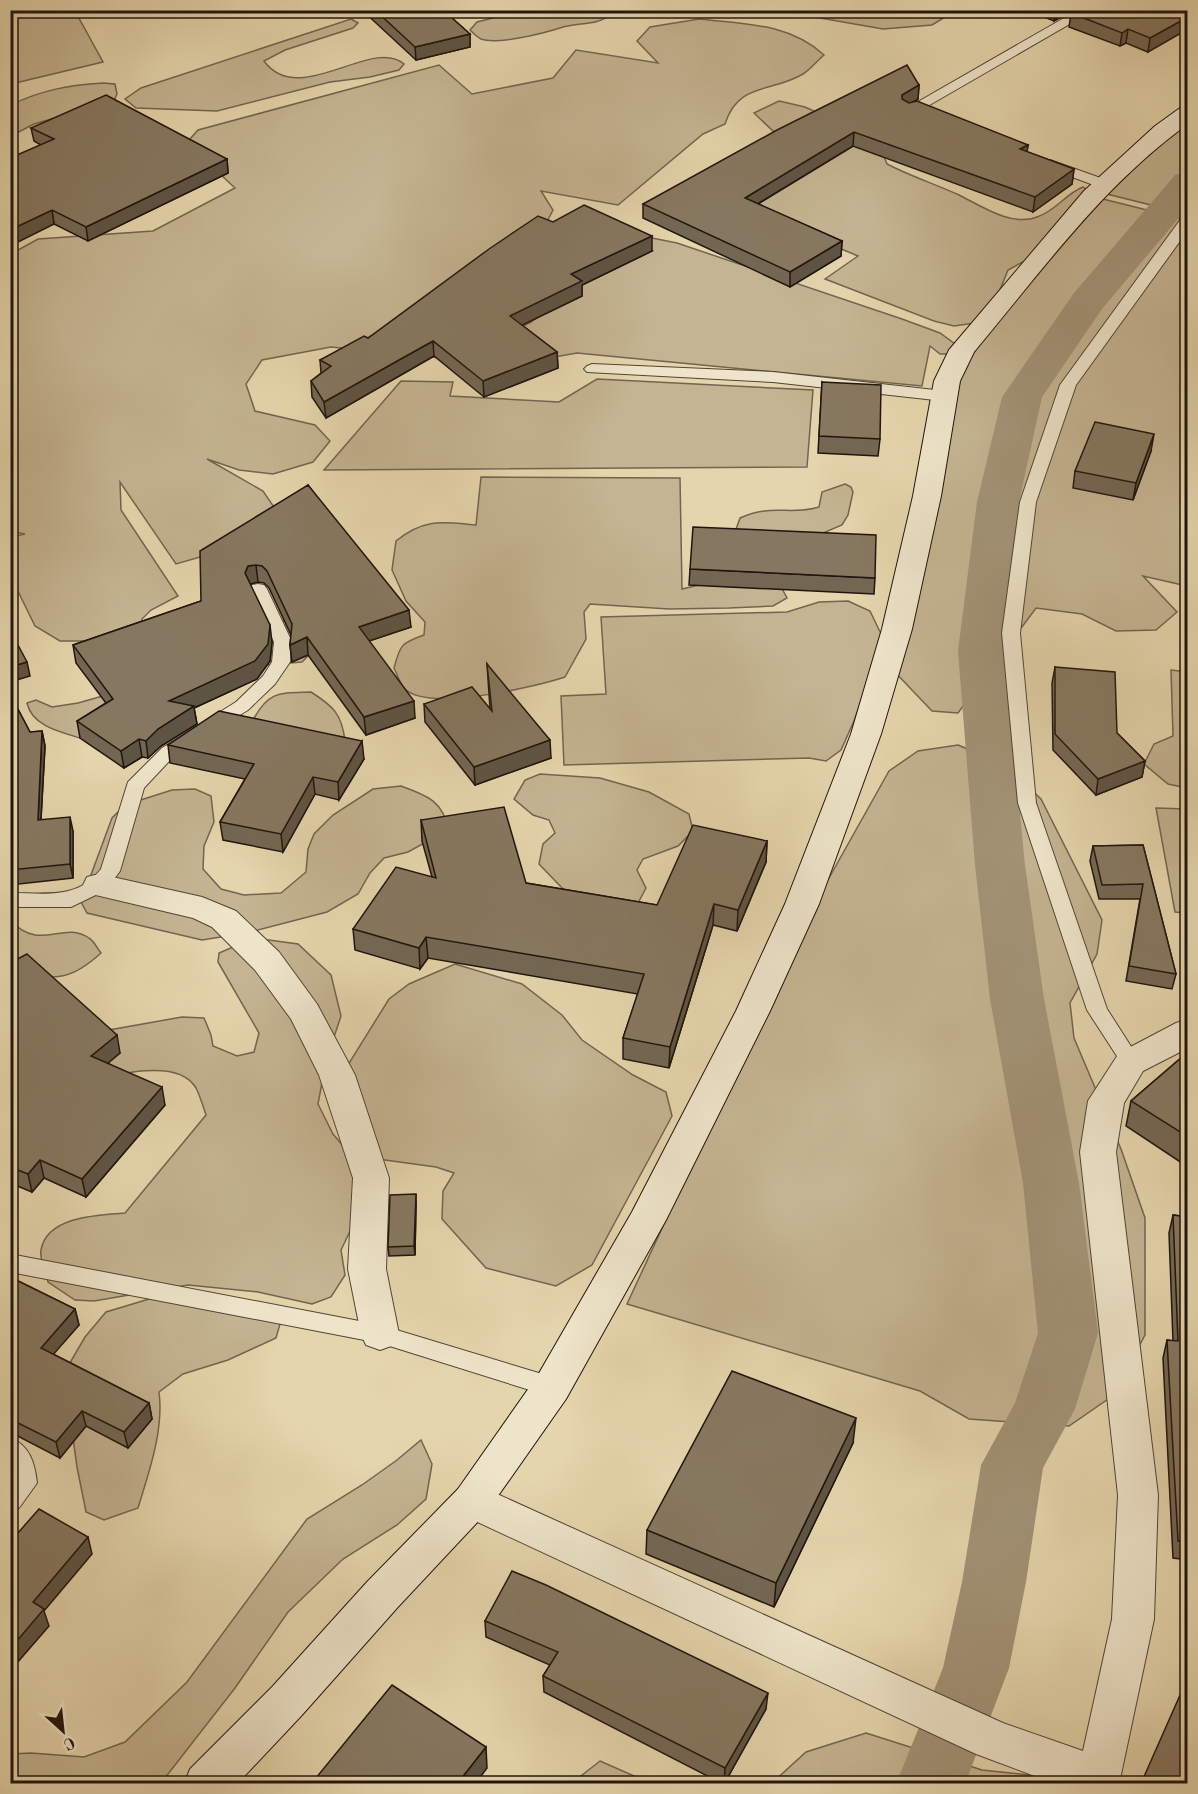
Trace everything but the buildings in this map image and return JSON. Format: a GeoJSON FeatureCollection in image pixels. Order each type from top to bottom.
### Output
{"type":"FeatureCollection","features":[{"type":"Feature","properties":{"kind":"street"},"geometry":{"type":"LineString","coordinates":[[206,1784],[287,1701],[382,1595],[472,1501],[552,1387],[647,1220],[753,1011],[802,904],[866,734],[897,630],[927,496],[944,396],[953,364],[962,350],[1104,184],[1163,131],[1188,113]]}},
{"type":"Feature","properties":{"kind":"street"},"geometry":{"type":"LineString","coordinates":[[99,885],[202,909],[224,919],[267,961],[305,1013],[337,1076],[371,1178],[367,1269],[380,1334]]}},
{"type":"Feature","properties":{"kind":"street"},"geometry":{"type":"LineString","coordinates":[[472,1501],[866,1684],[992,1740],[1099,1782],[1133,1619],[1138,1495],[1098,1152],[1106,1101],[1131,1062],[1188,1032]]}},
{"type":"Feature","properties":{"kind":"lane"},"geometry":{"type":"LineString","coordinates":[[909,111],[1088,10]]}},
{"type":"Feature","properties":{"kind":"lane"},"geometry":{"type":"LineString","coordinates":[[1043,161],[1104,184]]}},
{"type":"Feature","properties":{"kind":"lane"},"geometry":{"type":"LineString","coordinates":[[1131,1062],[1097,1010],[1027,803],[1011,633],[1028,502],[1068,385],[1188,219]]}},
{"type":"Feature","properties":{"kind":"lane"},"geometry":{"type":"LineString","coordinates":[[592,369],[773,376],[944,396]]}},
{"type":"Feature","properties":{"kind":"lane"},"geometry":{"type":"LineString","coordinates":[[10,900],[71,900],[99,885],[110,871],[135,786],[168,752],[242,706],[269,680],[281,662],[283,642],[258,589]]}},
{"type":"Feature","properties":{"kind":"lane"},"geometry":{"type":"LineString","coordinates":[[10,1263],[380,1334],[552,1387]]}},
{"type":"Feature","properties":{"kind":"lane"},"geometry":{"type":"LineString","coordinates":[[10,1448],[23,1463],[25,1483],[10,1501]]}},
{"type":"Feature","properties":{"kind":"shaded area"},"geometry":{"type":"Polygon","coordinates":[[[10,11],[75,11],[103,62],[11,84],[10,11]]]}},
{"type":"Feature","properties":{"kind":"shaded area"},"geometry":{"type":"Polygon","coordinates":[[[498,11],[583,11],[572,16],[603,11],[611,14],[594,22],[569,25],[510,39],[481,39],[470,30],[477,22],[505,15],[498,11]]]}},
{"type":"Feature","properties":{"kind":"shaded area"},"geometry":{"type":"Polygon","coordinates":[[[747,11],[955,11],[932,25],[883,29],[786,12],[747,11]]]}},
{"type":"Feature","properties":{"kind":"shaded area"},"geometry":{"type":"Polygon","coordinates":[[[351,19],[358,23],[353,28],[285,50],[264,61],[279,74],[296,78],[315,76],[374,58],[390,58],[404,64],[399,70],[370,77],[330,82],[217,111],[136,108],[125,99],[141,88],[351,19]]]}},
{"type":"Feature","properties":{"kind":"shaded area"},"geometry":{"type":"Polygon","coordinates":[[[699,19],[749,24],[781,31],[810,44],[824,55],[803,74],[757,90],[738,101],[725,124],[703,134],[618,205],[541,191],[553,210],[524,265],[450,359],[331,347],[262,360],[246,384],[255,411],[315,425],[330,441],[313,462],[273,474],[239,470],[207,459],[263,491],[276,510],[247,584],[258,615],[288,622],[310,654],[302,662],[253,666],[228,549],[176,564],[120,482],[121,510],[178,596],[151,610],[142,619],[141,627],[102,641],[60,641],[35,626],[11,577],[11,537],[25,534],[10,531],[11,254],[38,239],[153,231],[235,188],[192,148],[190,139],[198,130],[439,65],[472,94],[553,78],[576,50],[658,63],[637,41],[650,27],[699,19]]]}},
{"type":"Feature","properties":{"kind":"shaded area"},"geometry":{"type":"Polygon","coordinates":[[[103,83],[115,84],[117,94],[114,101],[34,124],[11,136],[11,105],[56,89],[103,83]]]}},
{"type":"Feature","properties":{"kind":"shaded area"},"geometry":{"type":"Polygon","coordinates":[[[779,101],[805,107],[829,118],[880,147],[887,164],[1007,217],[1027,219],[1037,217],[1050,211],[1083,187],[1089,191],[1032,257],[1008,270],[997,297],[975,323],[954,326],[934,321],[825,279],[858,256],[767,218],[743,195],[775,133],[754,113],[779,101]]]}},
{"type":"Feature","properties":{"kind":"shaded area"},"geometry":{"type":"Polygon","coordinates":[[[1187,118],[1187,214],[1107,194],[1116,186],[1187,118]]]}},
{"type":"Feature","properties":{"kind":"shaded area"},"geometry":{"type":"Polygon","coordinates":[[[1103,199],[1187,220],[1187,586],[1143,576],[1177,612],[1156,630],[1116,631],[1082,614],[1036,608],[958,713],[932,711],[891,668],[960,363],[1030,279],[1103,199]]]}},
{"type":"Feature","properties":{"kind":"shaded area"},"geometry":{"type":"Polygon","coordinates":[[[647,237],[677,243],[902,319],[940,333],[955,344],[950,354],[940,354],[930,346],[922,386],[577,353],[509,365],[496,341],[531,322],[647,237]]]}},
{"type":"Feature","properties":{"kind":"shaded area"},"geometry":{"type":"Polygon","coordinates":[[[597,379],[813,390],[807,467],[324,470],[401,381],[453,382],[450,396],[559,402],[597,379]]]}},
{"type":"Feature","properties":{"kind":"shaded area"},"geometry":{"type":"Polygon","coordinates":[[[481,477],[680,478],[682,589],[753,572],[778,581],[787,598],[773,606],[729,608],[669,609],[590,604],[584,612],[586,639],[565,677],[507,691],[458,698],[417,695],[403,687],[394,668],[403,646],[410,640],[424,635],[425,622],[406,601],[392,570],[396,541],[416,528],[434,523],[476,525],[481,477]]]}},
{"type":"Feature","properties":{"kind":"shaded area"},"geometry":{"type":"Polygon","coordinates":[[[845,484],[851,487],[853,492],[848,515],[842,525],[816,536],[734,535],[740,518],[762,511],[819,507],[822,492],[845,484]]]}},
{"type":"Feature","properties":{"kind":"shaded area"},"geometry":{"type":"Polygon","coordinates":[[[848,601],[870,611],[883,638],[854,721],[841,750],[826,761],[809,758],[564,765],[561,696],[606,694],[601,617],[787,612],[819,602],[848,601]]]}},
{"type":"Feature","properties":{"kind":"shaded area"},"geometry":{"type":"Polygon","coordinates":[[[1171,670],[1187,672],[1187,788],[1168,784],[1144,764],[1154,744],[1173,736],[1171,670]]]}},
{"type":"Feature","properties":{"kind":"shaded area"},"geometry":{"type":"Polygon","coordinates":[[[131,688],[80,738],[41,723],[30,711],[27,703],[36,700],[52,707],[78,703],[131,688]]]}},
{"type":"Feature","properties":{"kind":"shaded area"},"geometry":{"type":"Polygon","coordinates":[[[311,692],[331,707],[339,717],[345,741],[253,720],[270,698],[284,693],[311,692]]]}},
{"type":"Feature","properties":{"kind":"shaded area"},"geometry":{"type":"Polygon","coordinates":[[[958,745],[1004,764],[1041,799],[1102,920],[1097,954],[1070,1003],[1074,1038],[1121,1149],[1145,1218],[1145,1335],[1111,1397],[1069,1426],[969,1419],[920,1391],[627,1304],[801,928],[889,771],[918,751],[958,745]]]}},
{"type":"Feature","properties":{"kind":"shaded area"},"geometry":{"type":"Polygon","coordinates":[[[540,774],[600,778],[649,792],[689,814],[693,831],[678,846],[643,859],[637,870],[646,888],[638,903],[564,890],[539,864],[543,844],[555,833],[549,820],[533,815],[514,799],[525,780],[540,774]]]}},
{"type":"Feature","properties":{"kind":"shaded area"},"geometry":{"type":"Polygon","coordinates":[[[401,786],[432,800],[442,812],[448,830],[408,852],[384,858],[370,873],[358,894],[327,912],[246,933],[202,940],[87,913],[81,902],[112,818],[125,805],[172,790],[195,789],[211,796],[214,822],[204,846],[203,869],[221,889],[244,895],[281,893],[306,872],[308,849],[314,834],[333,815],[373,789],[401,786]]]}},
{"type":"Feature","properties":{"kind":"shaded area"},"geometry":{"type":"Polygon","coordinates":[[[1156,808],[1187,809],[1187,913],[1175,912],[1156,808]]]}},
{"type":"Feature","properties":{"kind":"shaded area"},"geometry":{"type":"Polygon","coordinates":[[[10,920],[21,930],[32,934],[79,933],[91,939],[101,953],[78,970],[59,977],[11,973],[10,920]]]}},
{"type":"Feature","properties":{"kind":"shaded area"},"geometry":{"type":"Polygon","coordinates":[[[254,938],[298,944],[331,975],[341,1016],[326,1061],[318,1104],[333,1134],[360,1166],[352,1227],[341,1250],[345,1275],[331,1297],[312,1304],[258,1292],[188,1285],[94,1301],[75,1300],[48,1282],[41,1254],[45,1239],[63,1224],[89,1217],[125,1213],[206,1115],[196,1088],[186,1077],[171,1072],[153,1070],[134,1072],[63,1089],[109,1030],[182,1017],[204,1018],[213,1046],[237,1056],[254,1052],[259,1033],[218,962],[219,953],[254,938]]]}},
{"type":"Feature","properties":{"kind":"shaded area"},"geometry":{"type":"Polygon","coordinates":[[[455,964],[522,984],[562,1015],[582,1040],[633,1075],[666,1092],[672,1116],[592,1265],[556,1286],[486,1268],[442,1219],[443,1191],[454,1173],[436,1167],[378,1159],[346,1068],[389,999],[409,984],[455,964]]]}},
{"type":"Feature","properties":{"kind":"shaded area"},"geometry":{"type":"Polygon","coordinates":[[[169,1293],[220,1304],[280,1324],[276,1338],[228,1360],[183,1374],[159,1392],[157,1436],[138,1508],[104,1520],[86,1512],[77,1467],[64,1373],[85,1337],[106,1312],[169,1293]]]}},
{"type":"Feature","properties":{"kind":"shaded area"},"geometry":{"type":"Polygon","coordinates":[[[421,1440],[432,1464],[426,1499],[397,1525],[343,1559],[288,1612],[235,1688],[161,1783],[11,1783],[11,1754],[31,1753],[84,1757],[125,1742],[187,1682],[307,1519],[362,1485],[421,1440]]]}},
{"type":"Feature","properties":{"kind":"shaded area"},"geometry":{"type":"Polygon","coordinates":[[[866,1733],[982,1770],[1029,1775],[1041,1783],[772,1783],[806,1752],[866,1733]]]}},
{"type":"Feature","properties":{"kind":"shaded area"},"geometry":{"type":"Polygon","coordinates":[[[600,1761],[650,1783],[572,1783],[600,1761]]]}},
{"type":"Feature","properties":{"kind":"waterway"},"geometry":{"type":"LineString","coordinates":[[930,1784],[976,1668],[994,1582],[1012,1465],[1044,1409],[1068,1333],[1051,1183],[1017,999],[1000,865],[981,651],[998,502],[1022,397],[1088,301],[1188,183]]}}]}
